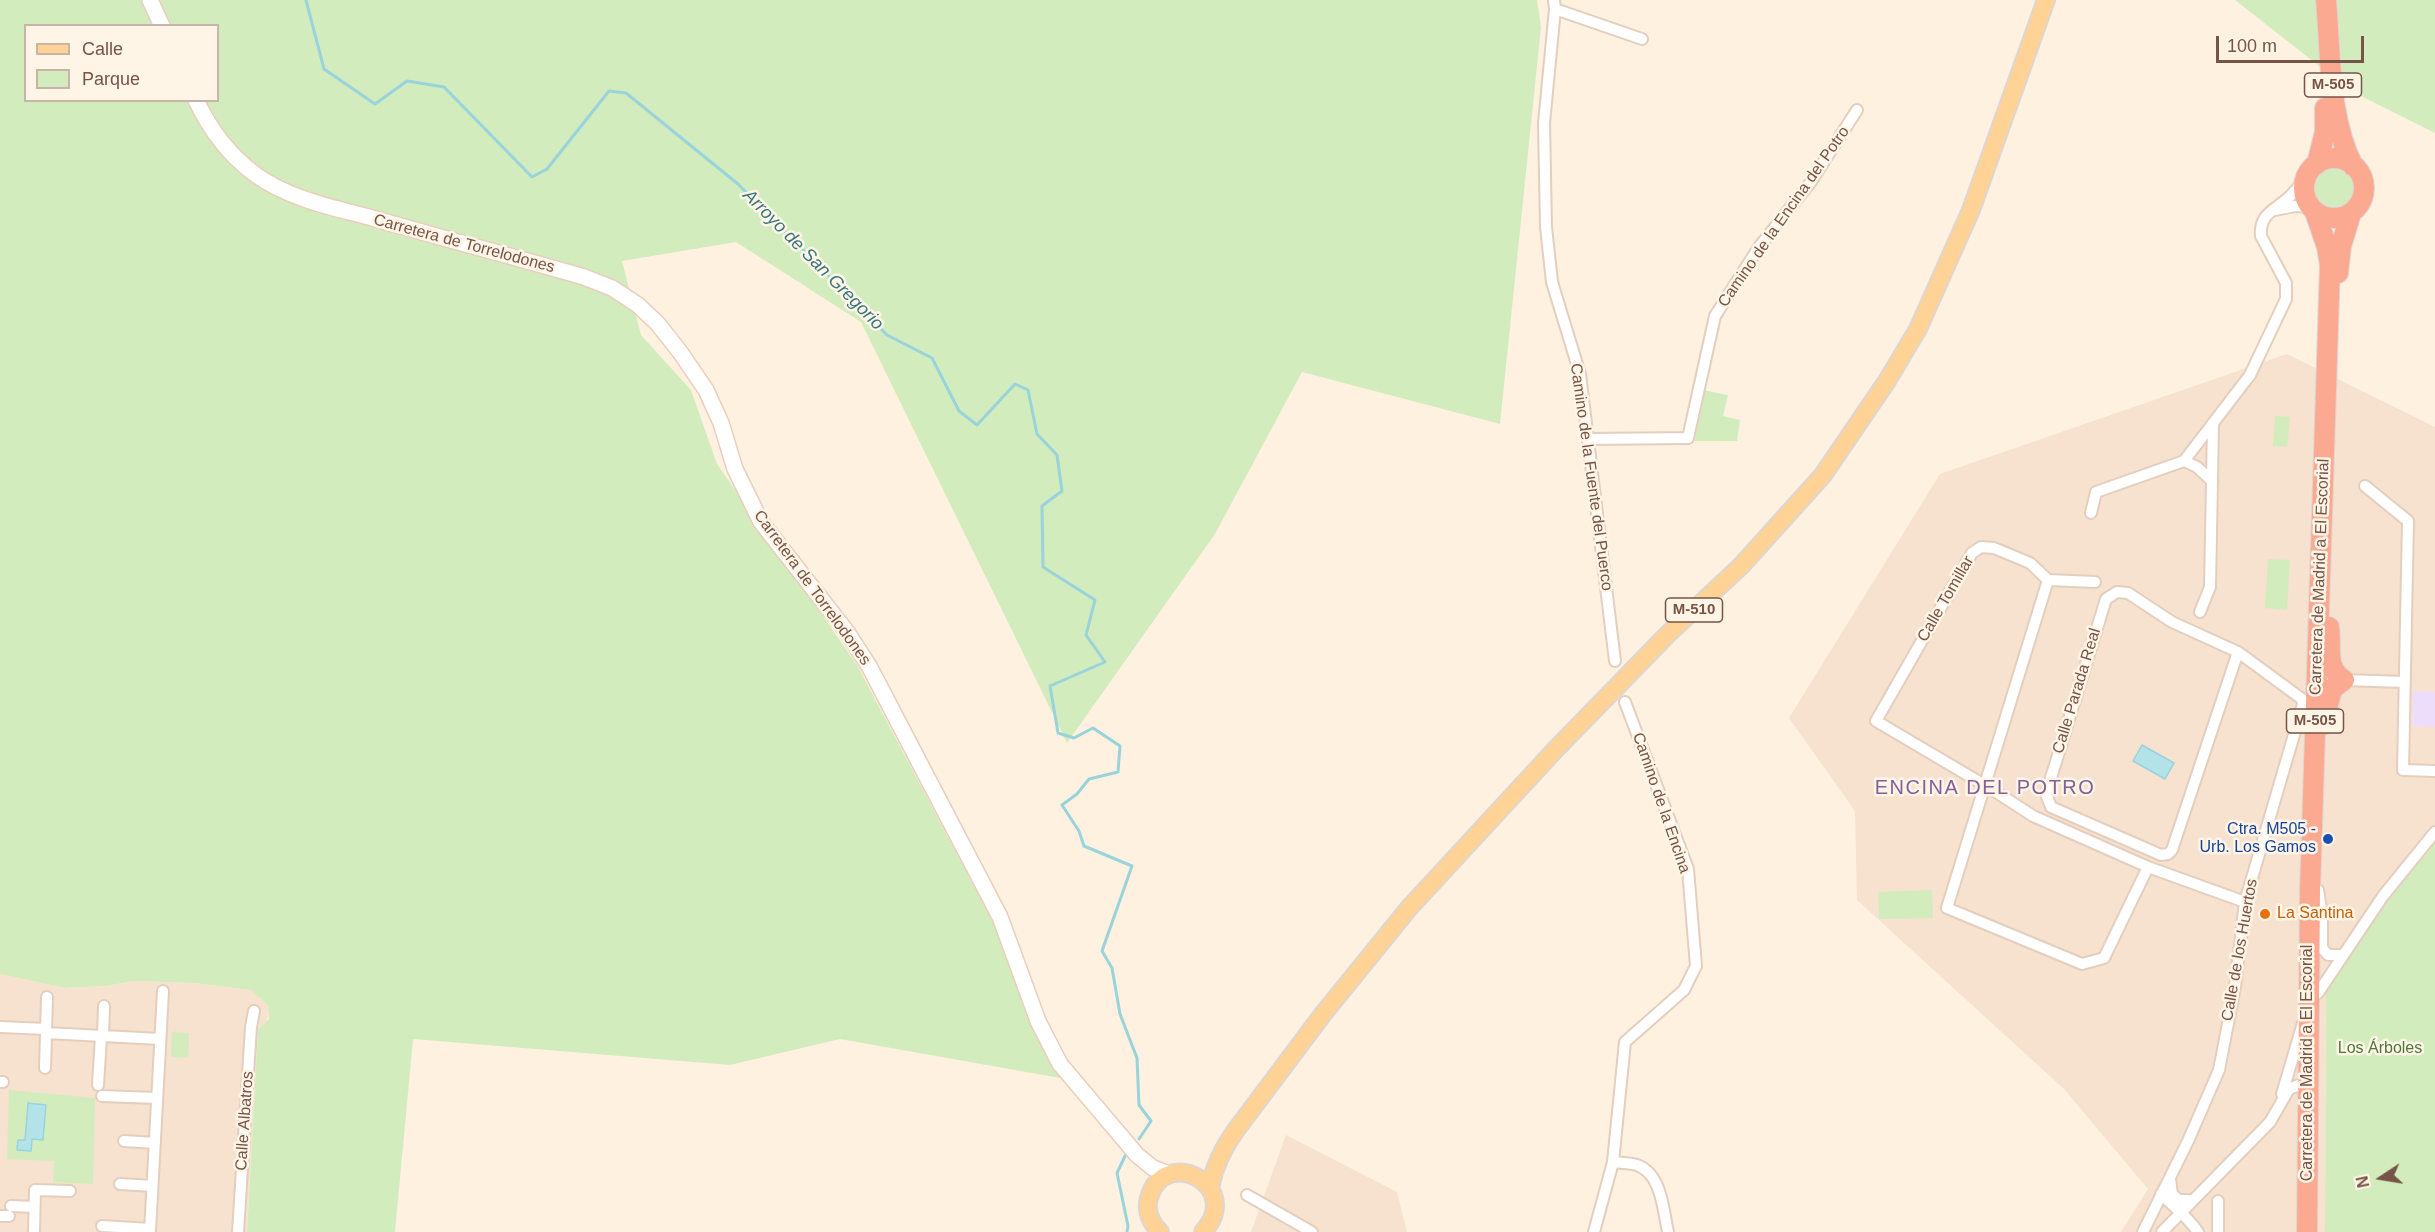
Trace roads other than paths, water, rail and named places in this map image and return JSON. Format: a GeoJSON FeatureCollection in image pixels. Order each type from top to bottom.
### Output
{"type":"FeatureCollection","features":[{"type":"Feature","properties":{"kind":"highway","name":"M-505"},"geometry":{"type":"LineString","coordinates":[[2313,209],[2305,197],[2305,180],[2317,164],[2325,132],[2326,0]]}},
{"type":"Feature","properties":{"kind":"highway","name":"M-505"},"geometry":{"type":"LineString","coordinates":[[2326,0],[2335,114],[2339,134],[2353,166],[2361,177],[2363,190],[2360,202],[2351,213]]}},
{"type":"Feature","properties":{"kind":"highway"},"geometry":{"type":"LineString","coordinates":[[2317,164],[2339,159],[2353,166]]}},
{"type":"Feature","properties":{"kind":"highway"},"geometry":{"type":"LineString","coordinates":[[2313,209],[2333,218],[2351,213]]}},
{"type":"Feature","properties":{"kind":"highway","name":"Carretera de Madrid a El Escorial"},"geometry":{"type":"LineString","coordinates":[[2313,209],[2327,247],[2330,265],[2317,639],[2313,998],[2315,1232]]}},
{"type":"Feature","properties":{"kind":"highway","name":"Carretera de Madrid a El Escorial"},"geometry":{"type":"LineString","coordinates":[[2307,1232],[2307,1094],[2318,890],[2338,266],[2341,246],[2351,213]]}},
{"type":"Feature","properties":{"kind":"highway"},"geometry":{"type":"LineString","coordinates":[[2323,725],[2332,689],[2344,680],[2334,675],[2331,666],[2327,610]]}},
{"type":"Feature","properties":{"kind":"highway"},"geometry":{"type":"LineString","coordinates":[[2302,699],[2308,667],[2317,639]]}},
{"type":"Feature","properties":{"kind":"main road"},"geometry":{"type":"LineString","coordinates":[[150,0],[161,24]]}},
{"type":"Feature","properties":{"kind":"main road","name":"M-510"},"geometry":{"type":"LineString","coordinates":[[1191,1173],[1203,1167],[1224,1147],[1323,1014],[1409,908],[1555,750],[1668,634],[1741,566],[1822,475],[1887,381],[1918,329],[1971,210],[2046,0]]}},
{"type":"Feature","properties":{"kind":"main road","name":"Carretera de Torrelodones"},"geometry":{"type":"LineString","coordinates":[[197,102],[210,125],[233,154],[257,175],[282,190],[342,210],[584,277],[612,288],[638,305],[658,324],[706,390],[721,423],[735,469],[761,522],[847,632],[869,666],[1000,917],[1038,1021],[1060,1064],[1137,1155],[1147,1172],[1152,1189]]}},
{"type":"Feature","properties":{"kind":"main road","name":"M-510"},"geometry":{"type":"LineString","coordinates":[[1209,1228],[1215,1210],[1210,1188],[1212,1173],[1224,1147]]}},
{"type":"Feature","properties":{"kind":"main road","name":"Carretera de Torrelodones"},"geometry":{"type":"LineString","coordinates":[[1137,1155],[1153,1167],[1169,1174]]}},
{"type":"Feature","properties":{"kind":"main road"},"geometry":{"type":"LineString","coordinates":[[1156,1230],[1148,1214],[1148,1201],[1152,1189],[1159,1180],[1169,1174],[1191,1173],[1202,1179],[1210,1188]]}},
{"type":"Feature","properties":{"kind":"street","name":"Camino de la Fuente del Puerco"},"geometry":{"type":"LineString","coordinates":[[1615,661],[1580,374],[1552,282],[1546,227],[1544,123],[1554,5],[1642,39]]}},
{"type":"Feature","properties":{"kind":"street","name":"Camino de la Encina del Potro"},"geometry":{"type":"LineString","coordinates":[[1588,439],[1688,438],[1715,316],[1759,247],[1810,183],[1857,110]]}},
{"type":"Feature","properties":{"kind":"street"},"geometry":{"type":"LineString","coordinates":[[2091,513],[2096,492],[2184,461],[2250,375],[2286,299],[2286,283],[2261,236],[2263,220],[2269,212],[2287,200],[2305,180]]}},
{"type":"Feature","properties":{"kind":"street"},"geometry":{"type":"LineString","coordinates":[[2269,212],[2295,206],[2313,209]]}},
{"type":"Feature","properties":{"kind":"street"},"geometry":{"type":"LineString","coordinates":[[2200,612],[2210,587],[2213,423]]}},
{"type":"Feature","properties":{"kind":"street"},"geometry":{"type":"LineString","coordinates":[[2184,461],[2198,467],[2212,481]]}},
{"type":"Feature","properties":{"kind":"street"},"geometry":{"type":"LineString","coordinates":[[2365,486],[2408,521],[2403,770],[2435,771]]}},
{"type":"Feature","properties":{"kind":"street","name":"Calle Tomillar"},"geometry":{"type":"LineString","coordinates":[[1985,786],[1876,721],[1972,553],[1981,547],[1994,548],[2030,563],[2048,580]]}},
{"type":"Feature","properties":{"kind":"street"},"geometry":{"type":"LineString","coordinates":[[2095,582],[2048,580],[1947,908],[2082,964],[2104,958],[2148,867]]}},
{"type":"Feature","properties":{"kind":"street","name":"Calle Parada Real"},"geometry":{"type":"LineString","coordinates":[[2238,652],[2172,850],[2168,854],[2161,855],[2051,807],[2046,794],[2106,599],[2117,592],[2128,592],[2172,622],[2238,652],[2302,699]]}},
{"type":"Feature","properties":{"kind":"street"},"geometry":{"type":"LineString","coordinates":[[2344,680],[2404,682]]}},
{"type":"Feature","properties":{"kind":"street","name":"Calle de los Huertos"},"geometry":{"type":"LineString","coordinates":[[2136,1232],[2170,1178],[2219,1070],[2235,987],[2245,902],[2303,704],[2302,699]]}},
{"type":"Feature","properties":{"kind":"street","name":"Camino de la Encina"},"geometry":{"type":"LineString","coordinates":[[1594,1232],[1613,1162],[1625,1042],[1684,990],[1696,966],[1688,869],[1625,702]]}},
{"type":"Feature","properties":{"kind":"street"},"geometry":{"type":"LineString","coordinates":[[1985,786],[2033,816],[2148,867],[2245,902]]}},
{"type":"Feature","properties":{"kind":"street"},"geometry":{"type":"LineString","coordinates":[[2278,1108],[2313,998],[2383,896],[2435,832]]}},
{"type":"Feature","properties":{"kind":"street"},"geometry":{"type":"LineString","coordinates":[[2318,890],[2322,915],[2322,948],[2328,955],[2342,955]]}},
{"type":"Feature","properties":{"kind":"street"},"geometry":{"type":"LineString","coordinates":[[102,1226],[150,1231],[163,991]]}},
{"type":"Feature","properties":{"kind":"street"},"geometry":{"type":"LineString","coordinates":[[45,1068],[47,997]]}},
{"type":"Feature","properties":{"kind":"street"},"geometry":{"type":"LineString","coordinates":[[104,1006],[100,1091],[157,1098]]}},
{"type":"Feature","properties":{"kind":"street","name":"Calle Albatros"},"geometry":{"type":"LineString","coordinates":[[238,1232],[251,1026],[254,1011]]}},
{"type":"Feature","properties":{"kind":"street"},"geometry":{"type":"LineString","coordinates":[[0,1027],[160,1039]]}},
{"type":"Feature","properties":{"kind":"street"},"geometry":{"type":"LineString","coordinates":[[2162,1232],[2270,1122],[2292,1086],[2302,1086],[2307,1094]]}},
{"type":"Feature","properties":{"kind":"street"},"geometry":{"type":"LineString","coordinates":[[123,1141],[155,1143]]}},
{"type":"Feature","properties":{"kind":"street"},"geometry":{"type":"LineString","coordinates":[[1613,1162],[1638,1165],[1649,1173],[1659,1188],[1668,1232]]}},
{"type":"Feature","properties":{"kind":"street"},"geometry":{"type":"LineString","coordinates":[[2170,1178],[2172,1194],[2179,1200],[2193,1200]]}},
{"type":"Feature","properties":{"kind":"street"},"geometry":{"type":"LineString","coordinates":[[120,1184],[152,1186]]}},
{"type":"Feature","properties":{"kind":"street"},"geometry":{"type":"LineString","coordinates":[[34,1232],[35,1190],[70,1191]]}},
{"type":"Feature","properties":{"kind":"street"},"geometry":{"type":"LineString","coordinates":[[2161,1194],[2182,1212],[2198,1232]]}},
{"type":"Feature","properties":{"kind":"street","name":"Calle de los Huertos"},"geometry":{"type":"LineString","coordinates":[[2143,1232],[2161,1194]]}},
{"type":"Feature","properties":{"kind":"street"},"geometry":{"type":"LineString","coordinates":[[1247,1195],[1312,1232]]}},
{"type":"Feature","properties":{"kind":"street"},"geometry":{"type":"LineString","coordinates":[[2218,1201],[2218,1232]]}},
{"type":"Feature","properties":{"kind":"street"},"geometry":{"type":"LineString","coordinates":[[7,1212],[34,1207]]}},
{"type":"Feature","properties":{"kind":"water"},"geometry":{"type":"Polygon","coordinates":[[[2142,745],[2174,763],[2165,779],[2133,761],[2142,745]]]}},
{"type":"Feature","properties":{"kind":"water"},"geometry":{"type":"Polygon","coordinates":[[[28,1103],[46,1105],[43,1140],[32,1139],[31,1151],[17,1150],[18,1140],[25,1140],[28,1103]]]}},
{"type":"Feature","properties":{"kind":"waterway","name":"Arroyo de San Gregorio"},"geometry":{"type":"LineString","coordinates":[[306,0],[324,69],[375,104],[407,81],[444,87],[532,177],[547,169],[609,91],[626,93],[738,184],[887,335],[932,358],[959,411],[977,425],[1015,384],[1028,390],[1037,434],[1057,455],[1062,491],[1042,506],[1043,567],[1095,600],[1086,635],[1105,662],[1050,686],[1058,733],[1074,738],[1093,728],[1120,746],[1118,772],[1089,779],[1077,794],[1062,805],[1079,831],[1084,846],[1132,866],[1102,951],[1112,968],[1120,1014],[1137,1058],[1139,1105],[1151,1121],[1139,1139]]}},
{"type":"Feature","properties":{"kind":"waterway","name":"Arroyo de San Gregorio"},"geometry":{"type":"LineString","coordinates":[[1126,1154],[1117,1173],[1128,1226],[1127,1232]]}},
{"type":"Feature","properties":{"kind":"place","name":"Ctra. M505 - Urb. Los Gamos"},"geometry":{"type":"Point","coordinates":[2328,839]}},
{"type":"Feature","properties":{"kind":"place","name":"La Santina"},"geometry":{"type":"Point","coordinates":[2265,914]}},
{"type":"Feature","properties":{"kind":"district","name":"ENCINA DEL POTRO"},"geometry":{"type":"Point","coordinates":[1985,788]}},
{"type":"Feature","properties":{"kind":"park label","name":"Los Árboles"},"geometry":{"type":"Point","coordinates":[2380,1049]}}]}
